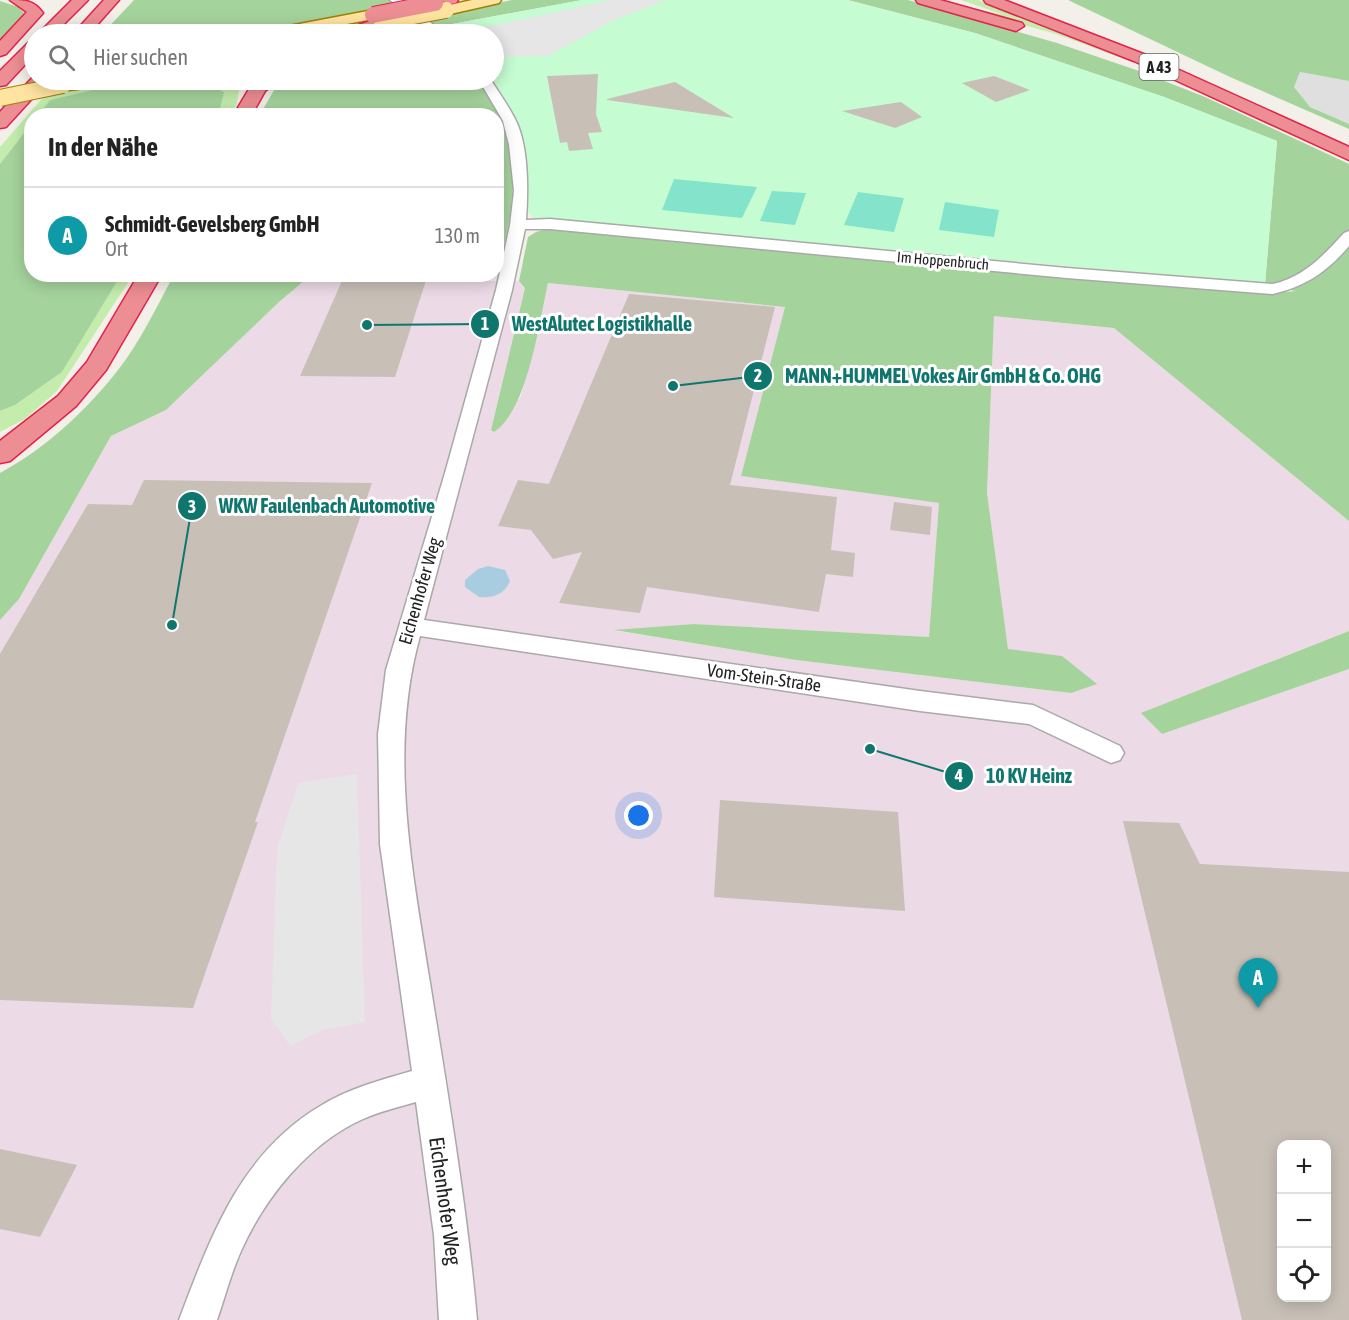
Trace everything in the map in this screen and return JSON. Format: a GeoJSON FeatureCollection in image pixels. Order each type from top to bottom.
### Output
{"type":"FeatureCollection","features":[{"type":"Feature","properties":{"kind":"highway"},"geometry":{"type":"LineString","coordinates":[[16,0],[32,8],[35,14],[26,24]]}},
{"type":"Feature","properties":{"kind":"highway"},"geometry":{"type":"LineString","coordinates":[[56,24],[81,0]]}},
{"type":"Feature","properties":{"kind":"highway"},"geometry":{"type":"LineString","coordinates":[[90,24],[112,0]]}},
{"type":"Feature","properties":{"kind":"highway"},"geometry":{"type":"LineString","coordinates":[[923,0],[1050,37],[1254,111]]}},
{"type":"Feature","properties":{"kind":"highway","name":"A 43"},"geometry":{"type":"LineString","coordinates":[[991,0],[1140,58],[1349,154]]}},
{"type":"Feature","properties":{"kind":"highway","name":"A 43"},"geometry":{"type":"LineString","coordinates":[[1020,0],[1169,58],[1349,137]]}},
{"type":"Feature","properties":{"kind":"highway"},"geometry":{"type":"LineString","coordinates":[[369,24],[378,20]]}},
{"type":"Feature","properties":{"kind":"highway"},"geometry":{"type":"LineString","coordinates":[[0,51],[24,26]]}},
{"type":"Feature","properties":{"kind":"highway"},"geometry":{"type":"LineString","coordinates":[[1129,37],[1169,58]]}},
{"type":"Feature","properties":{"kind":"highway"},"geometry":{"type":"LineString","coordinates":[[0,81],[24,56]]}},
{"type":"Feature","properties":{"kind":"highway"},"geometry":{"type":"LineString","coordinates":[[0,123],[31,90]]}},
{"type":"Feature","properties":{"kind":"highway"},"geometry":{"type":"LineString","coordinates":[[246,108],[255,90]]}},
{"type":"Feature","properties":{"kind":"highway"},"geometry":{"type":"LineString","coordinates":[[0,456],[67,401],[97,366],[146,282]]}},
{"type":"Feature","properties":{"kind":"highway"},"geometry":{"type":"LineString","coordinates":[[0,443],[39,426]]}},
{"type":"Feature","properties":{"kind":"main road"},"geometry":{"type":"LineString","coordinates":[[361,24],[444,4],[494,0]]}},
{"type":"Feature","properties":{"kind":"main road"},"geometry":{"type":"LineString","coordinates":[[348,24],[378,20]]}},
{"type":"Feature","properties":{"kind":"main road"},"geometry":{"type":"LineString","coordinates":[[0,88],[24,83]]}},
{"type":"Feature","properties":{"kind":"main road"},"geometry":{"type":"LineString","coordinates":[[0,98],[39,90]]}},
{"type":"Feature","properties":{"kind":"street"},"geometry":{"type":"LineString","coordinates":[[395,0],[426,24]]}},
{"type":"Feature","properties":{"kind":"street","name":"Eichenhofer Weg"},"geometry":{"type":"LineString","coordinates":[[491,90],[502,108]]}},
{"type":"Feature","properties":{"kind":"street","name":"Eichenhofer Weg"},"geometry":{"type":"LineString","coordinates":[[458,1320],[452,1235],[394,844],[391,734],[398,669],[455,473],[504,290],[518,225],[521,191],[516,145],[510,121],[504,111]]}},
{"type":"Feature","properties":{"kind":"street","name":"Im Hoppenbruch"},"geometry":{"type":"LineString","coordinates":[[518,225],[550,224],[1055,272],[1273,289],[1290,286],[1311,276],[1323,267],[1349,236]]}},
{"type":"Feature","properties":{"kind":"street","name":"Vom-Stein-Straße"},"geometry":{"type":"LineString","coordinates":[[409,626],[920,701],[1033,715],[1112,753]]}},
{"type":"Feature","properties":{"kind":"street"},"geometry":{"type":"LineString","coordinates":[[198,1320],[232,1232],[259,1185],[290,1150],[317,1127],[354,1106],[428,1082]]}},
{"type":"Feature","properties":{"kind":"shaded area"},"geometry":{"type":"Polygon","coordinates":[[[611,0],[666,0],[612,21],[548,56],[504,57],[504,24],[500,24],[611,0]]]}},
{"type":"Feature","properties":{"kind":"shaded area"},"geometry":{"type":"Polygon","coordinates":[[[1300,72],[1349,81],[1349,124],[1310,107],[1294,87],[1300,72]]]}},
{"type":"Feature","properties":{"kind":"shaded area"},"geometry":{"type":"Polygon","coordinates":[[[519,281],[525,288],[491,430],[494,432],[521,396],[548,283],[785,307],[741,476],[939,503],[929,637],[694,624],[617,631],[796,660],[1071,693],[1062,656],[1008,650],[987,493],[994,316],[1114,328],[1349,521],[1349,631],[1142,713],[1162,734],[1349,669],[1349,1320],[0,1320],[0,620],[19,599],[111,436],[166,410],[303,282],[519,281]]]}},
{"type":"Feature","properties":{"kind":"shaded area"},"geometry":{"type":"Polygon","coordinates":[[[357,774],[365,1022],[323,1030],[290,1046],[271,1019],[277,849],[298,783],[357,774]]]}},
{"type":"Feature","properties":{"kind":"green space"},"geometry":{"type":"Polygon","coordinates":[[[134,0],[391,0],[396,8],[303,24],[111,24],[134,0]]]}},
{"type":"Feature","properties":{"kind":"green space"},"geometry":{"type":"Polygon","coordinates":[[[512,0],[582,0],[452,24],[432,24],[423,17],[512,0]]]}},
{"type":"Feature","properties":{"kind":"green space"},"geometry":{"type":"Polygon","coordinates":[[[582,0],[847,0],[974,33],[1164,97],[1277,141],[1265,284],[533,218],[528,212],[527,176],[521,142],[510,111],[499,90],[504,90],[504,24],[452,24],[582,0]]]}},
{"type":"Feature","properties":{"kind":"green space"},"geometry":{"type":"Polygon","coordinates":[[[848,0],[908,0],[1057,43],[1139,71],[1205,97],[1349,164],[1349,521],[1114,328],[994,316],[987,493],[1008,649],[1062,656],[1097,684],[1071,693],[796,660],[614,630],[694,624],[929,637],[939,503],[741,476],[785,307],[548,283],[524,385],[506,421],[494,432],[491,430],[525,288],[519,281],[528,237],[551,228],[1149,285],[1274,293],[1295,291],[1265,284],[1277,141],[1164,97],[975,33],[848,0]]]}},
{"type":"Feature","properties":{"kind":"green space"},"geometry":{"type":"Polygon","coordinates":[[[961,0],[978,0],[1063,30],[1154,70],[1056,34],[939,1],[1004,15],[961,0]]]}},
{"type":"Feature","properties":{"kind":"green space"},"geometry":{"type":"Polygon","coordinates":[[[1068,0],[1349,0],[1349,81],[1300,72],[1294,87],[1310,107],[1349,124],[1349,129],[1230,77],[1068,0]]]}},
{"type":"Feature","properties":{"kind":"green space"},"geometry":{"type":"Polygon","coordinates":[[[0,1],[18,7],[24,13],[0,42],[0,1]]]}},
{"type":"Feature","properties":{"kind":"green space"},"geometry":{"type":"Polygon","coordinates":[[[412,20],[417,24],[397,24],[412,20]]]}},
{"type":"Feature","properties":{"kind":"green space"},"geometry":{"type":"Polygon","coordinates":[[[71,90],[92,90],[50,100],[44,108],[34,108],[45,95],[71,90]]]}},
{"type":"Feature","properties":{"kind":"green space"},"geometry":{"type":"Polygon","coordinates":[[[92,90],[219,90],[224,92],[220,108],[44,108],[50,100],[92,90]]]}},
{"type":"Feature","properties":{"kind":"green space"},"geometry":{"type":"Polygon","coordinates":[[[208,90],[239,90],[234,108],[218,108],[208,90]]]}},
{"type":"Feature","properties":{"kind":"green space"},"geometry":{"type":"Polygon","coordinates":[[[274,90],[485,90],[495,108],[264,108],[274,90]]]}},
{"type":"Feature","properties":{"kind":"green space"},"geometry":{"type":"Polygon","coordinates":[[[24,119],[24,133],[0,164],[0,147],[24,119]]]}},
{"type":"Feature","properties":{"kind":"green space"},"geometry":{"type":"Polygon","coordinates":[[[504,126],[510,150],[512,174],[509,223],[504,245],[504,126]]]}},
{"type":"Feature","properties":{"kind":"green space"},"geometry":{"type":"Polygon","coordinates":[[[24,133],[24,282],[117,282],[62,372],[15,405],[0,411],[0,164],[24,133]]]}},
{"type":"Feature","properties":{"kind":"green space"},"geometry":{"type":"Polygon","coordinates":[[[674,179],[757,187],[742,218],[662,210],[674,179]]]}},
{"type":"Feature","properties":{"kind":"green space"},"geometry":{"type":"Polygon","coordinates":[[[772,191],[806,193],[795,225],[760,221],[772,191]]]}},
{"type":"Feature","properties":{"kind":"green space"},"geometry":{"type":"Polygon","coordinates":[[[858,192],[904,198],[894,232],[844,225],[858,192]]]}},
{"type":"Feature","properties":{"kind":"green space"},"geometry":{"type":"Polygon","coordinates":[[[945,202],[999,210],[994,237],[939,230],[945,202]]]}},
{"type":"Feature","properties":{"kind":"green space"},"geometry":{"type":"Polygon","coordinates":[[[117,282],[128,282],[57,391],[25,419],[0,432],[0,411],[15,405],[62,372],[117,282]]]}},
{"type":"Feature","properties":{"kind":"green space"},"geometry":{"type":"Polygon","coordinates":[[[170,282],[303,282],[166,410],[111,436],[19,599],[0,620],[0,473],[49,440],[93,400],[126,360],[170,282]]]}},
{"type":"Feature","properties":{"kind":"green space"},"geometry":{"type":"Polygon","coordinates":[[[1349,631],[1349,669],[1162,734],[1141,713],[1349,631]]]}},
{"type":"Feature","properties":{"kind":"water"},"geometry":{"type":"Polygon","coordinates":[[[488,566],[505,570],[510,581],[505,590],[498,595],[479,597],[465,587],[465,580],[478,569],[488,566]]]}},
{"type":"Feature","properties":{"kind":"building"},"geometry":{"type":"Polygon","coordinates":[[[598,74],[596,114],[602,132],[588,133],[593,149],[569,151],[567,142],[560,143],[547,76],[598,74]]]}},
{"type":"Feature","properties":{"kind":"building"},"geometry":{"type":"Polygon","coordinates":[[[994,76],[1030,90],[996,102],[962,83],[994,76]]]}},
{"type":"Feature","properties":{"kind":"building"},"geometry":{"type":"Polygon","coordinates":[[[675,82],[734,118],[607,100],[607,99],[675,82]]]}},
{"type":"Feature","properties":{"kind":"building"},"geometry":{"type":"Polygon","coordinates":[[[901,102],[922,117],[895,128],[842,111],[901,102]]]}},
{"type":"Feature","properties":{"kind":"building"},"geometry":{"type":"Polygon","coordinates":[[[341,282],[425,282],[395,377],[300,376],[341,282]]]}},
{"type":"Feature","properties":{"kind":"building"},"geometry":{"type":"Polygon","coordinates":[[[629,294],[775,307],[730,485],[837,497],[831,550],[855,553],[853,577],[826,574],[819,612],[647,587],[640,613],[559,603],[582,552],[553,559],[531,530],[498,526],[518,480],[549,484],[629,294]]]}},
{"type":"Feature","properties":{"kind":"building"},"geometry":{"type":"Polygon","coordinates":[[[144,480],[372,483],[193,1008],[0,1000],[0,654],[88,504],[132,505],[144,480]]]}},
{"type":"Feature","properties":{"kind":"building"},"geometry":{"type":"Polygon","coordinates":[[[894,502],[932,507],[930,535],[890,530],[894,502]]]}},
{"type":"Feature","properties":{"kind":"building"},"geometry":{"type":"Polygon","coordinates":[[[720,800],[898,812],[905,911],[714,897],[720,800]]]}},
{"type":"Feature","properties":{"kind":"building"},"geometry":{"type":"Polygon","coordinates":[[[1123,821],[1179,823],[1200,864],[1349,872],[1349,1320],[1242,1320],[1123,821]]]}},
{"type":"Feature","properties":{"kind":"building"},"geometry":{"type":"Polygon","coordinates":[[[0,1149],[77,1165],[40,1237],[0,1229],[0,1149]]]}},
{"type":"Feature","properties":{"kind":"place","name":"WestAlutec Logistikhalle"},"geometry":{"type":"Point","coordinates":[367,325]}},
{"type":"Feature","properties":{"kind":"place","name":"MANN+HUMMEL Vokes Air GmbH & Co. OHG"},"geometry":{"type":"Point","coordinates":[673,386]}},
{"type":"Feature","properties":{"kind":"place","name":"WKW Faulenbach Automotive"},"geometry":{"type":"Point","coordinates":[172,625]}},
{"type":"Feature","properties":{"kind":"place","name":"10 KV Heinz"},"geometry":{"type":"Point","coordinates":[870,749]}},
{"type":"Feature","properties":{"kind":"place","name":"Schmidt-Gevelsberg GmbH"},"geometry":{"type":"Point","coordinates":[1258,1008]}}]}
